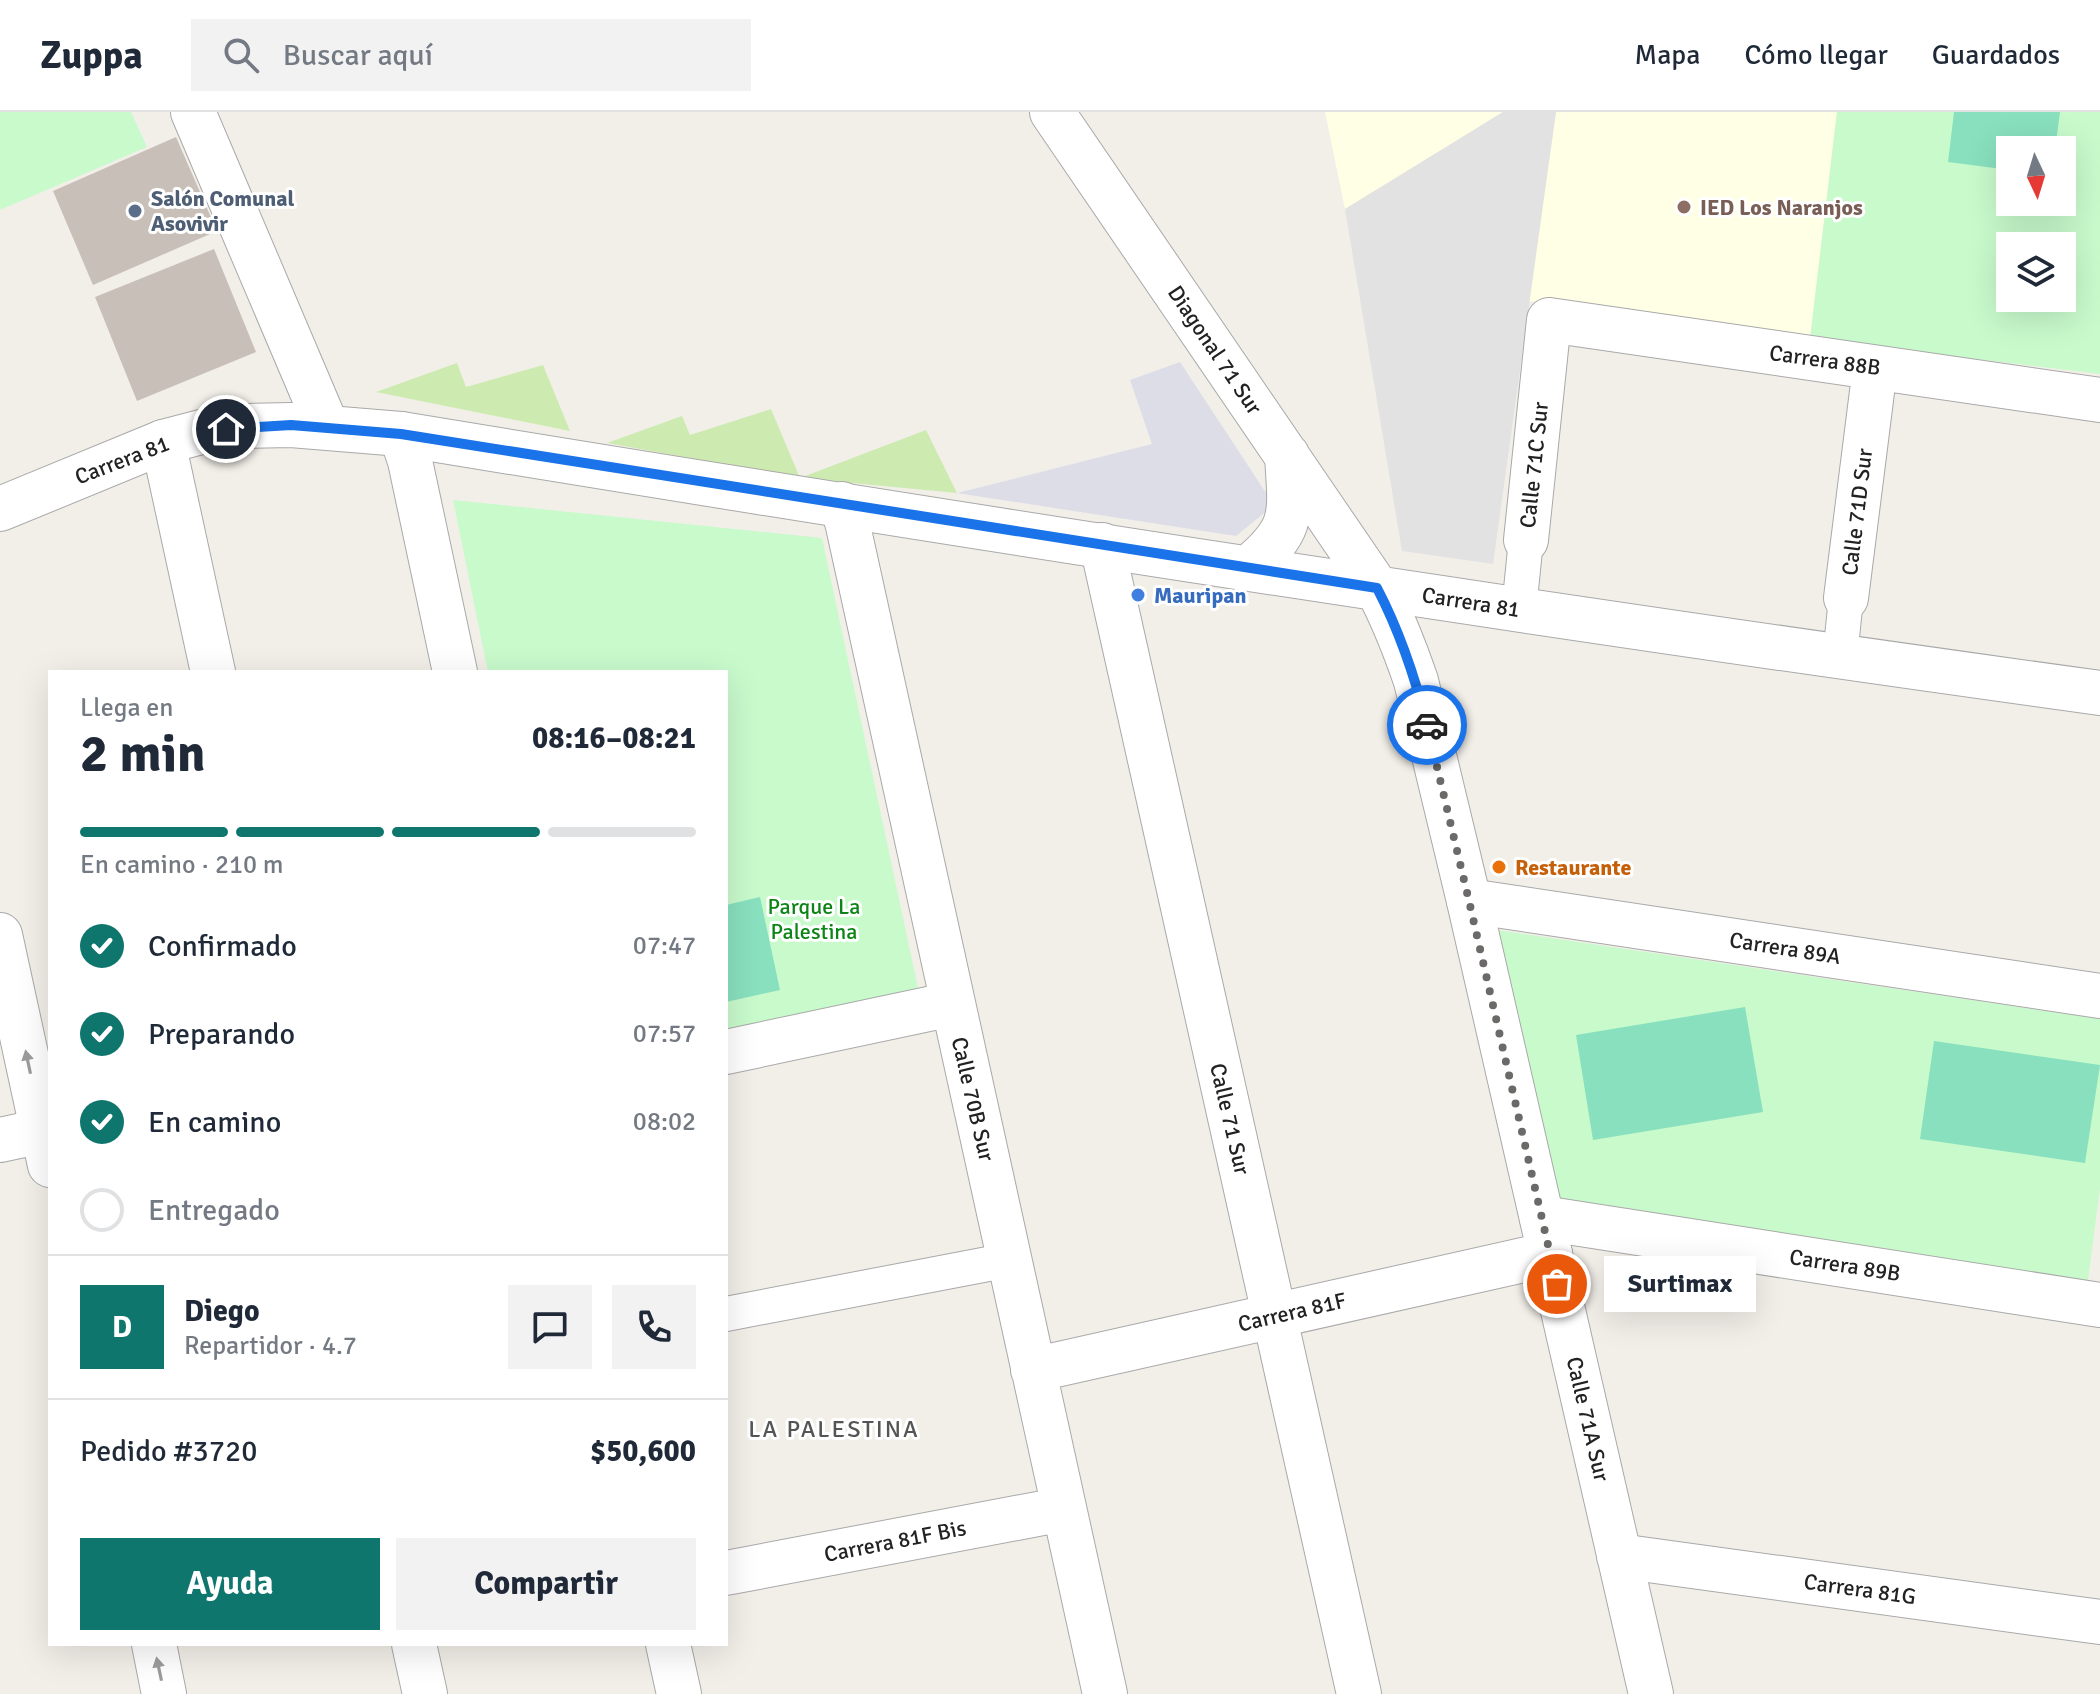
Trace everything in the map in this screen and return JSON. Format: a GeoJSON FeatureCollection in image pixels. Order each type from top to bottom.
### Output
{"type":"FeatureCollection","features":[{"type":"Feature","properties":{"kind":"street"},"geometry":{"type":"LineString","coordinates":[[193,112],[327,427]]}},
{"type":"Feature","properties":{"kind":"street","name":"Diagonal 71 Sur"},"geometry":{"type":"LineString","coordinates":[[1052,112],[1377,588]]}},
{"type":"Feature","properties":{"kind":"street","name":"Carrera 88B"},"geometry":{"type":"LineString","coordinates":[[1549,320],[2100,400]]}},
{"type":"Feature","properties":{"kind":"street","name":"Calle 71C Sur"},"geometry":{"type":"LineString","coordinates":[[1519,609],[1549,320]]}},
{"type":"Feature","properties":{"kind":"street","name":"Calle 71D Sur"},"geometry":{"type":"LineString","coordinates":[[1840,657],[1875,368]]}},
{"type":"Feature","properties":{"kind":"street","name":"Carrera 81"},"geometry":{"type":"LineString","coordinates":[[0,509],[163,442],[205,431],[247,426],[327,427],[401,434],[1377,588],[2100,693]]}},
{"type":"Feature","properties":{"kind":"street"},"geometry":{"type":"LineString","coordinates":[[401,434],[410,461],[455,670]]}},
{"type":"Feature","properties":{"kind":"street"},"geometry":{"type":"LineString","coordinates":[[163,442],[213,670]]}},
{"type":"Feature","properties":{"kind":"street"},"geometry":{"type":"LineString","coordinates":[[1248,568],[1271,549],[1283,532],[1288,517],[1287,455]]}},
{"type":"Feature","properties":{"kind":"street","name":"Calle 70B Sur"},"geometry":{"type":"LineString","coordinates":[[842,504],[1105,1694]]}},
{"type":"Feature","properties":{"kind":"street","name":"Calle 71 Sur"},"geometry":{"type":"LineString","coordinates":[[1102,545],[1359,1694]]}},
{"type":"Feature","properties":{"kind":"street","name":"Calle 71A Sur"},"geometry":{"type":"LineString","coordinates":[[1377,588],[1397,629],[1416,681],[1651,1694]]}},
{"type":"Feature","properties":{"kind":"street","name":"Carrera 89A"},"geometry":{"type":"LineString","coordinates":[[1469,901],[2100,996]]}},
{"type":"Feature","properties":{"kind":"street"},"geometry":{"type":"LineString","coordinates":[[0,935],[46,1148],[0,1140]]}},
{"type":"Feature","properties":{"kind":"street"},"geometry":{"type":"LineString","coordinates":[[728,1052],[952,1004]]}},
{"type":"Feature","properties":{"kind":"street","name":"Carrera 81F"},"geometry":{"type":"LineString","coordinates":[[1033,1370],[1275,1316],[1546,1236]]}},
{"type":"Feature","properties":{"kind":"street","name":"Carrera 89B"},"geometry":{"type":"LineString","coordinates":[[1546,1236],[2100,1305]]}},
{"type":"Feature","properties":{"kind":"street"},"geometry":{"type":"LineString","coordinates":[[728,1314],[1009,1260]]}},
{"type":"Feature","properties":{"kind":"street","name":"Carrera 81F Bis"},"geometry":{"type":"LineString","coordinates":[[728,1573],[1064,1509]]}},
{"type":"Feature","properties":{"kind":"street","name":"Carrera 81G"},"geometry":{"type":"LineString","coordinates":[[1619,1556],[2100,1622]]}},
{"type":"Feature","properties":{"kind":"street"},"geometry":{"type":"LineString","coordinates":[[154,1646],[164,1694]]}},
{"type":"Feature","properties":{"kind":"street"},"geometry":{"type":"LineString","coordinates":[[414,1646],[425,1694]]}},
{"type":"Feature","properties":{"kind":"street"},"geometry":{"type":"LineString","coordinates":[[668,1646],[679,1694]]}},
{"type":"Feature","properties":{"kind":"shaded area"},"geometry":{"type":"Polygon","coordinates":[[[1325,112],[1503,112],[1345,209],[1325,112]]]}},
{"type":"Feature","properties":{"kind":"shaded area"},"geometry":{"type":"Polygon","coordinates":[[[1503,112],[1556,112],[1493,564],[1402,551],[1345,209],[1503,112]]]}},
{"type":"Feature","properties":{"kind":"shaded area","name":"IED Los Naranjos"},"geometry":{"type":"Polygon","coordinates":[[[1556,112],[1837,112],[1810,339],[1529,301],[1556,112]]]}},
{"type":"Feature","properties":{"kind":"shaded area"},"geometry":{"type":"Polygon","coordinates":[[[1180,362],[1274,505],[1236,536],[957,493],[1152,444],[1130,380],[1180,362]]]}},
{"type":"Feature","properties":{"kind":"green space"},"geometry":{"type":"Polygon","coordinates":[[[0,112],[131,112],[147,147],[0,210],[0,112]]]}},
{"type":"Feature","properties":{"kind":"green space"},"geometry":{"type":"Polygon","coordinates":[[[1837,112],[2100,112],[2100,374],[1810,339],[1837,112]]]}},
{"type":"Feature","properties":{"kind":"green space"},"geometry":{"type":"Polygon","coordinates":[[[1954,112],[2060,112],[2057,136],[1996,136],[1996,168],[1948,162],[1954,112]]]}},
{"type":"Feature","properties":{"kind":"green space"},"geometry":{"type":"Polygon","coordinates":[[[457,363],[466,387],[543,365],[570,431],[376,392],[457,363]]]}},
{"type":"Feature","properties":{"kind":"green space"},"geometry":{"type":"Polygon","coordinates":[[[771,409],[800,478],[926,430],[957,493],[799,478],[607,443],[682,416],[690,435],[771,409]]]}},
{"type":"Feature","properties":{"kind":"green space","name":"Parque La Palestina"},"geometry":{"type":"Polygon","coordinates":[[[453,500],[822,538],[918,988],[728,1031],[728,670],[488,670],[453,500]]]}},
{"type":"Feature","properties":{"kind":"green space"},"geometry":{"type":"Polygon","coordinates":[[[760,897],[780,990],[728,1002],[728,905],[760,897]]]}},
{"type":"Feature","properties":{"kind":"green space"},"geometry":{"type":"Polygon","coordinates":[[[1497,930],[2100,1019],[2100,1188],[2087,1287],[1560,1212],[1497,930]]]}},
{"type":"Feature","properties":{"kind":"green space"},"geometry":{"type":"Polygon","coordinates":[[[1745,1007],[1763,1112],[1593,1140],[1576,1035],[1745,1007]]]}},
{"type":"Feature","properties":{"kind":"green space"},"geometry":{"type":"Polygon","coordinates":[[[1934,1041],[2100,1065],[2085,1163],[1920,1139],[1934,1041]]]}},
{"type":"Feature","properties":{"kind":"building","name":"Salón Comunal Asovivir"},"geometry":{"type":"Polygon","coordinates":[[[176,137],[217,231],[93,285],[53,191],[176,137]]]}},
{"type":"Feature","properties":{"kind":"building"},"geometry":{"type":"Polygon","coordinates":[[[214,249],[256,352],[137,401],[95,297],[214,249]]]}},
{"type":"Feature","properties":{"kind":"way so far"},"geometry":{"type":"LineString","coordinates":[[1427,725],[1557,1284]]}},
{"type":"Feature","properties":{"kind":"place","name":"IED Los Naranjos"},"geometry":{"type":"Point","coordinates":[1684,207]}},
{"type":"Feature","properties":{"kind":"place","name":"Salón Comunal Asovivir"},"geometry":{"type":"Point","coordinates":[135,211]}},
{"type":"Feature","properties":{"kind":"place","name":"Mauripan"},"geometry":{"type":"Point","coordinates":[1138,595]}},
{"type":"Feature","properties":{"kind":"place","name":"Restaurante"},"geometry":{"type":"Point","coordinates":[1499,867]}},
{"type":"Feature","properties":{"kind":"place","name":"Surtimax"},"geometry":{"type":"Point","coordinates":[1557,1284]}},
{"type":"Feature","properties":{"kind":"district","name":"LA PALESTINA"},"geometry":{"type":"Point","coordinates":[834,1429]}},
{"type":"Feature","properties":{"kind":"route"},"geometry":{"type":"LineString","coordinates":[[226,429],[291,425],[401,434],[1377,588],[1406,651],[1427,725]]}}]}
